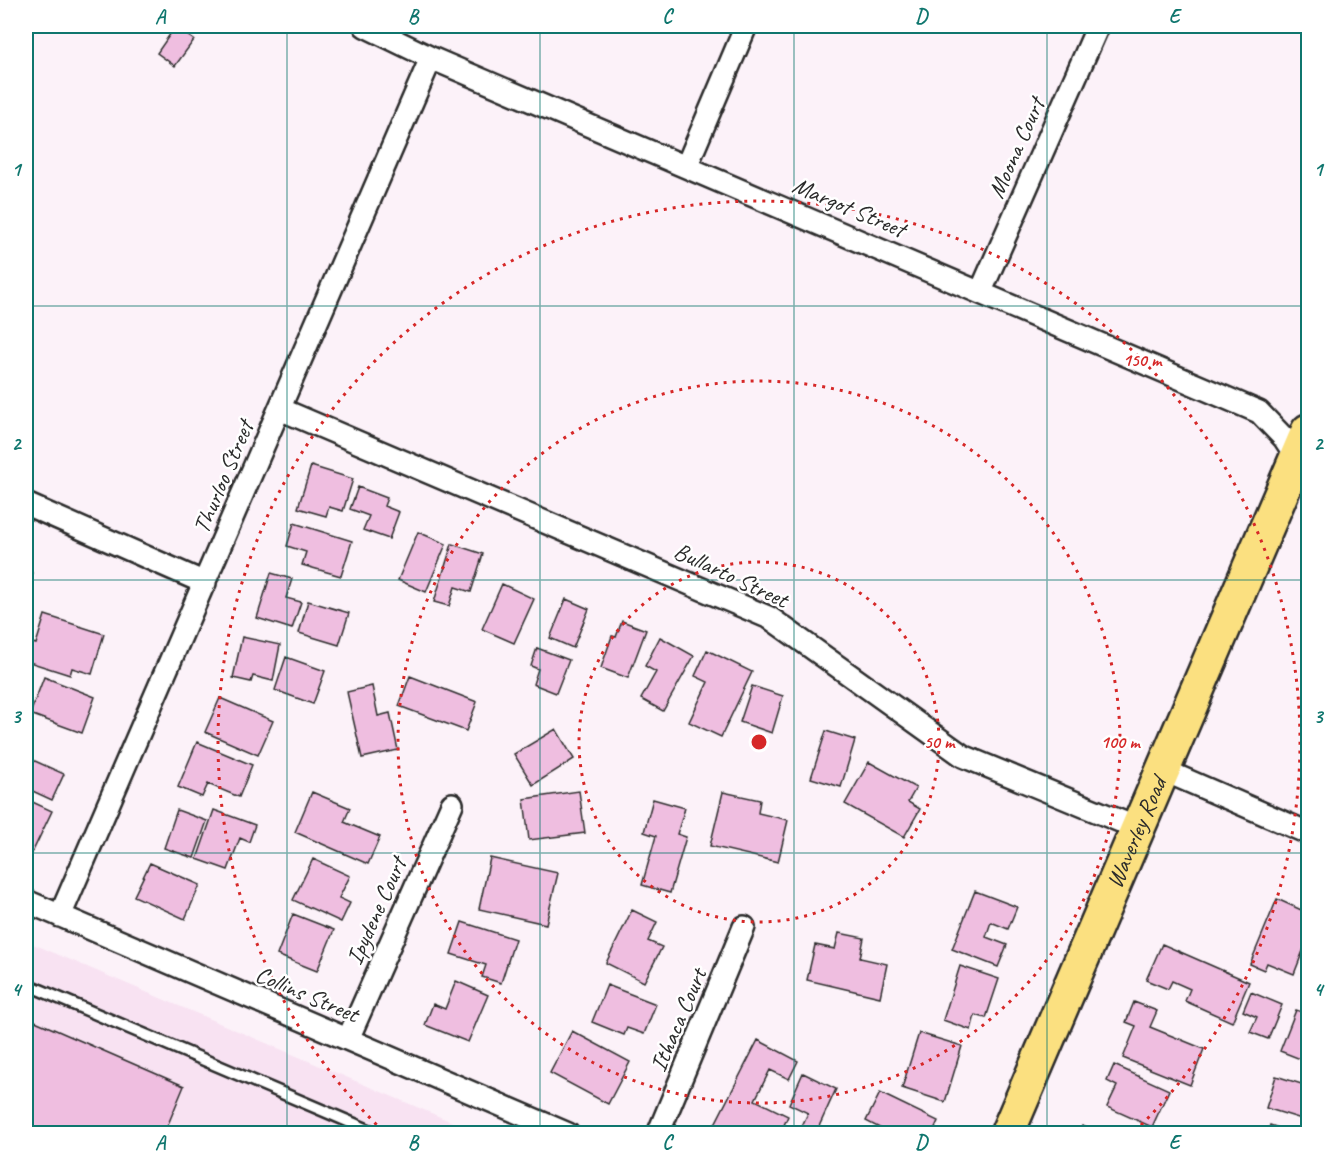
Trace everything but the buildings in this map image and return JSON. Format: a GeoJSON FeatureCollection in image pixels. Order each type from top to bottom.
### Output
{"type":"FeatureCollection","features":[{"type":"Feature","properties":{"kind":"main road","name":"Waverley Road"},"geometry":{"type":"LineString","coordinates":[[1007,1134],[1303,444]]}},
{"type":"Feature","properties":{"kind":"street","name":"Margot Street"},"geometry":{"type":"LineString","coordinates":[[365,26],[431,58],[687,165],[1259,412],[1284,438],[1303,444]]}},
{"type":"Feature","properties":{"kind":"street"},"geometry":{"type":"LineString","coordinates":[[687,165],[746,26]]}},
{"type":"Feature","properties":{"kind":"street","name":"Moona Court"},"geometry":{"type":"LineString","coordinates":[[981,291],[1098,26]]}},
{"type":"Feature","properties":{"kind":"street","name":"Thurloo Street"},"geometry":{"type":"LineString","coordinates":[[60,916],[431,58]]}},
{"type":"Feature","properties":{"kind":"street","name":"Bullarto Street"},"geometry":{"type":"LineString","coordinates":[[280,409],[771,618],[963,756],[1137,828]]}},
{"type":"Feature","properties":{"kind":"street"},"geometry":{"type":"LineString","coordinates":[[26,504],[205,583]]}},
{"type":"Feature","properties":{"kind":"street"},"geometry":{"type":"LineString","coordinates":[[1164,771],[1308,833]]}},
{"type":"Feature","properties":{"kind":"street","name":"Ipydene Court"},"geometry":{"type":"LineString","coordinates":[[348,1039],[452,804]]}},
{"type":"Feature","properties":{"kind":"street","name":"Collins Street"},"geometry":{"type":"LineString","coordinates":[[26,901],[568,1134]]}},
{"type":"Feature","properties":{"kind":"street","name":"Ithaca Court"},"geometry":{"type":"LineString","coordinates":[[658,1134],[744,927]]}},
{"type":"Feature","properties":{"kind":"lane"},"geometry":{"type":"LineString","coordinates":[[26,984],[378,1134]]}},
{"type":"Feature","properties":{"kind":"shaded area"},"geometry":{"type":"Polygon","coordinates":[[[26,941],[478,1133],[26,1133],[26,941]]]}}]}
